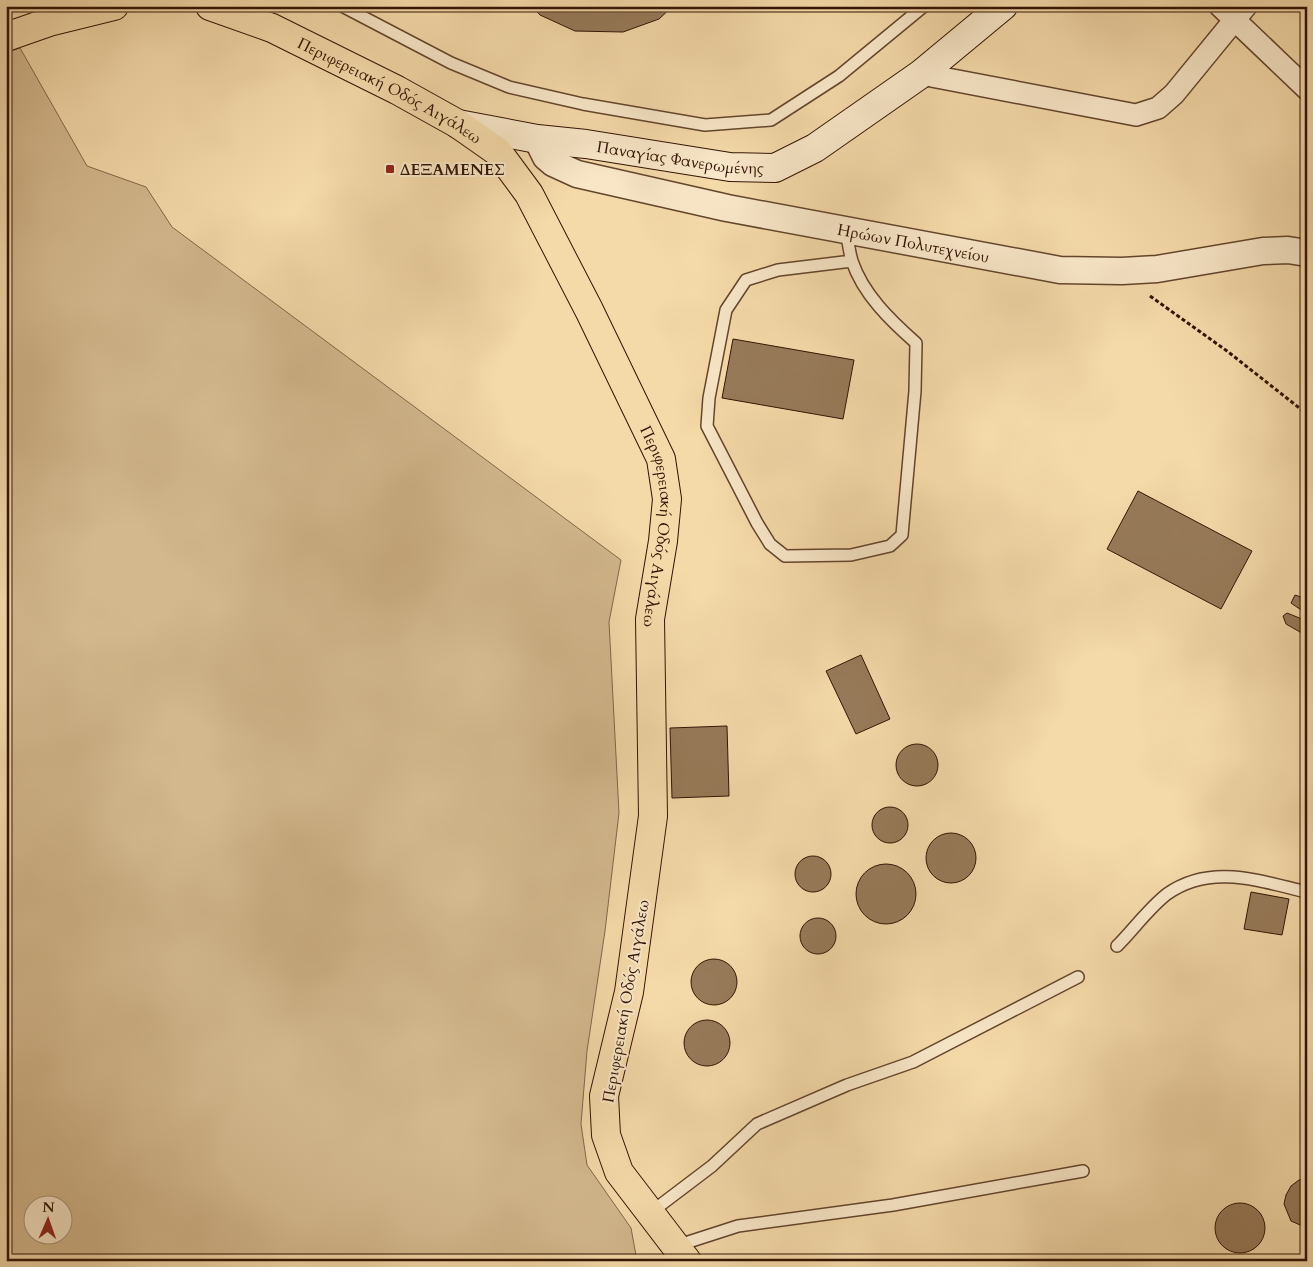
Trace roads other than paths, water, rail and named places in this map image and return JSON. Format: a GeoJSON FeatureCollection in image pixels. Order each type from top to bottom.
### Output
{"type":"FeatureCollection","features":[{"type":"Feature","properties":{"kind":"highway"},"geometry":{"type":"LineString","coordinates":[[6,36],[50,22],[114,6]]}},
{"type":"Feature","properties":{"kind":"highway","name":"Περιφερειακή Οδός Αιγάλεω"},"geometry":{"type":"LineString","coordinates":[[210,6],[272,28],[397,90],[458,124],[498,152],[529,194],[589,310],[661,459],[667,499],[663,541],[650,619],[653,816],[629,992],[604,1096],[606,1134],[619,1172],[677,1256]]}},
{"type":"Feature","properties":{"kind":"main road","name":"Παναγίας Φανερωμένης"},"geometry":{"type":"LineString","coordinates":[[458,124],[537,139],[586,144],[730,167],[775,168],[815,148],[921,74],[1003,6]]}},
{"type":"Feature","properties":{"kind":"street"},"geometry":{"type":"LineString","coordinates":[[921,74],[1136,115],[1158,108],[1174,94],[1234,11],[1307,89]]}},
{"type":"Feature","properties":{"kind":"street","name":"Ηρώων Πολυτεχνείου"},"geometry":{"type":"LineString","coordinates":[[537,139],[546,157],[552,163],[577,174],[727,208],[964,254],[1060,270],[1085,272],[1157,269],[1263,251],[1288,250],[1307,253]]}},
{"type":"Feature","properties":{"kind":"lane"},"geometry":{"type":"LineString","coordinates":[[342,6],[451,63],[510,86],[583,104],[705,125],[771,120],[839,76],[924,6]]}},
{"type":"Feature","properties":{"kind":"lane"},"geometry":{"type":"LineString","coordinates":[[846,230],[852,261],[870,294],[889,319],[916,343],[915,391],[902,535],[890,546],[851,555],[785,556],[770,544],[756,523],[707,426],[709,398],[726,310],[746,280],[778,270],[852,261]]}},
{"type":"Feature","properties":{"kind":"lane"},"geometry":{"type":"LineString","coordinates":[[1117,946],[1166,895],[1192,880],[1234,876],[1307,892]]}},
{"type":"Feature","properties":{"kind":"lane"},"geometry":{"type":"LineString","coordinates":[[649,1214],[712,1166],[757,1124],[847,1086],[913,1062],[1078,977]]}},
{"type":"Feature","properties":{"kind":"lane"},"geometry":{"type":"LineString","coordinates":[[677,1256],[738,1226],[893,1204],[1083,1171]]}},
{"type":"Feature","properties":{"kind":"place","name":"ΔΕΞΑΜΕΝΕΣ"},"geometry":{"type":"Point","coordinates":[390,169]}}]}
